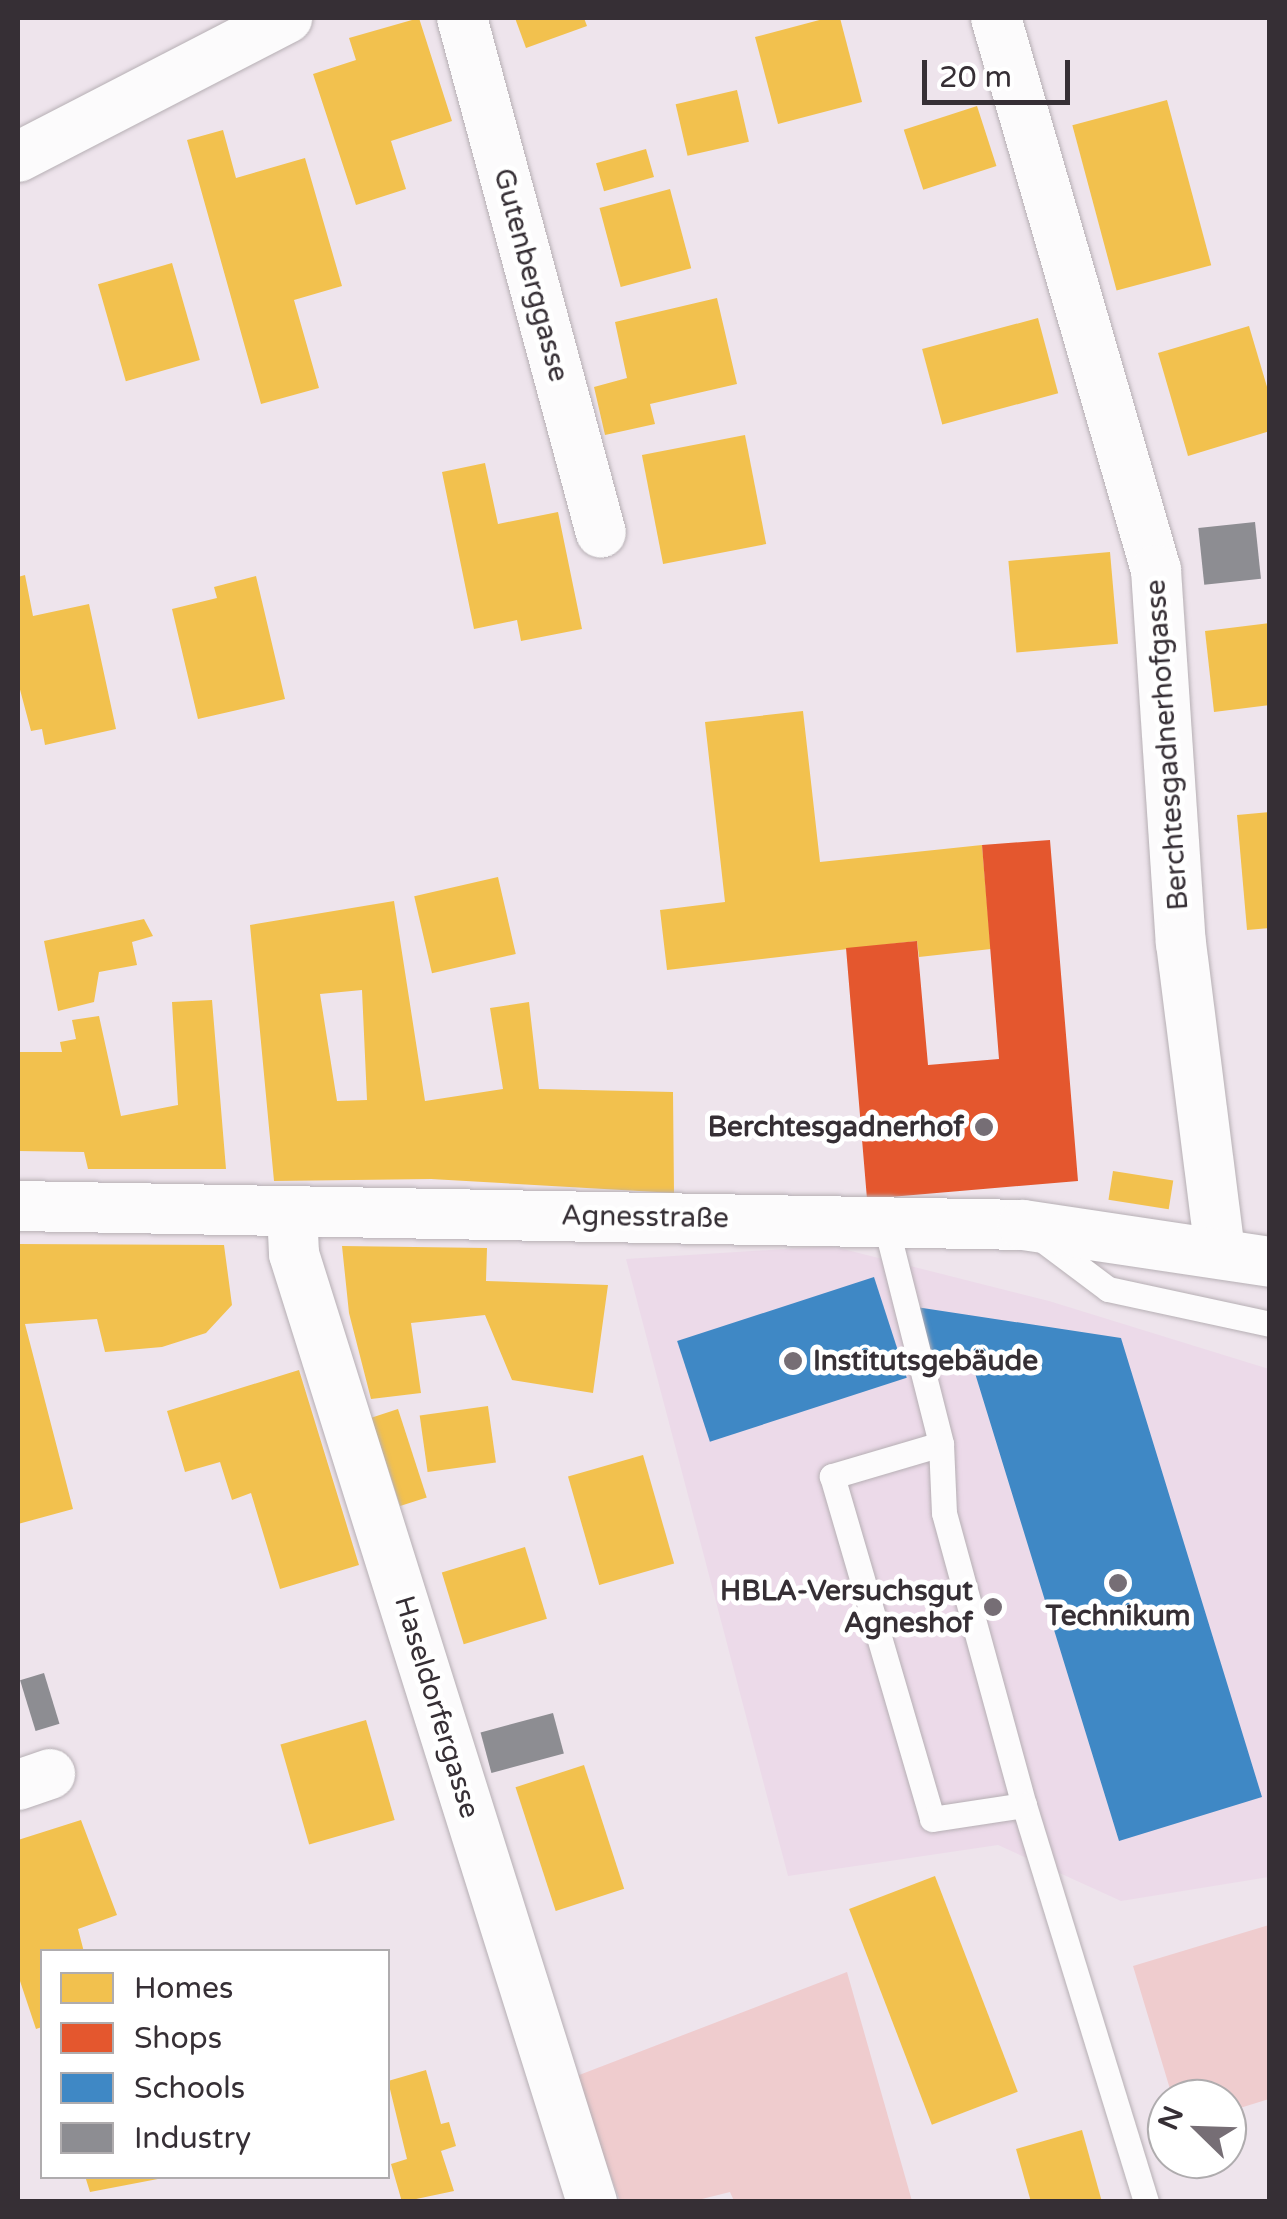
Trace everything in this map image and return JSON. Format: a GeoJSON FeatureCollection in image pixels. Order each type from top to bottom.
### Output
{"type":"FeatureCollection","features":[{"type":"Feature","properties":{"kind":"street"},"geometry":{"type":"LineString","coordinates":[[18,157],[288,18]]}},
{"type":"Feature","properties":{"kind":"street","name":"Gutenberggasse"},"geometry":{"type":"LineString","coordinates":[[462,18],[601,533]]}},
{"type":"Feature","properties":{"kind":"street","name":"Berchtesgadnerhofgasse"},"geometry":{"type":"LineString","coordinates":[[996,18],[1156,570],[1181,943],[1220,1252]]}},
{"type":"Feature","properties":{"kind":"street","name":"Agnesstraße"},"geometry":{"type":"LineString","coordinates":[[18,1206],[1023,1225],[1270,1262]]}},
{"type":"Feature","properties":{"kind":"street","name":"Haseldorfergasse"},"geometry":{"type":"LineString","coordinates":[[292,1211],[294,1254],[581,2199]]}},
{"type":"Feature","properties":{"kind":"lane"},"geometry":{"type":"LineString","coordinates":[[885,1222],[941,1444],[944,1513],[1024,1805],[1146,2202]]}},
{"type":"Feature","properties":{"kind":"lane"},"geometry":{"type":"LineString","coordinates":[[1023,1225],[1108,1290],[1270,1324]]}},
{"type":"Feature","properties":{"kind":"lane"},"geometry":{"type":"LineString","coordinates":[[941,1444],[832,1476],[932,1819],[1024,1805]]}},
{"type":"Feature","properties":{"kind":"shaded area","name":"HBLA-Versuchsgut Agneshof"},"geometry":{"type":"Polygon","coordinates":[[[831,1246],[1049,1301],[1269,1369],[1269,1877],[1121,1901],[998,1845],[788,1876],[626,1259],[831,1246]]]}},
{"type":"Feature","properties":{"kind":"shaded area"},"geometry":{"type":"Polygon","coordinates":[[[1269,1925],[1269,2099],[1247,2106],[1247,2079],[1167,2079],[1133,1966],[1269,1925]]]}},
{"type":"Feature","properties":{"kind":"shaded area"},"geometry":{"type":"Polygon","coordinates":[[[847,1972],[912,2201],[734,2201],[730,2192],[694,2201],[620,2201],[574,2077],[847,1972]]]}},
{"type":"Feature","properties":{"kind":"building: Homes"},"geometry":{"type":"Polygon","coordinates":[[[419,18],[452,121],[391,141],[406,189],[356,205],[313,74],[356,60],[349,38],[419,18]]]}},
{"type":"Feature","properties":{"kind":"building: Homes"},"geometry":{"type":"Polygon","coordinates":[[[515,18],[584,18],[587,26],[526,48],[515,18]]]}},
{"type":"Feature","properties":{"kind":"building: Homes"},"geometry":{"type":"Polygon","coordinates":[[[840,18],[862,102],[778,124],[755,37],[840,18]]]}},
{"type":"Feature","properties":{"kind":"building: Homes"},"geometry":{"type":"Polygon","coordinates":[[[737,90],[749,142],[688,156],[676,104],[737,90]]]}},
{"type":"Feature","properties":{"kind":"building: Homes"},"geometry":{"type":"Polygon","coordinates":[[[1167,100],[1211,265],[1117,291],[1072,125],[1167,100]]]}},
{"type":"Feature","properties":{"kind":"building: Homes"},"geometry":{"type":"Polygon","coordinates":[[[977,106],[996,166],[923,190],[904,130],[977,106]]]}},
{"type":"Feature","properties":{"kind":"building: Homes"},"geometry":{"type":"Polygon","coordinates":[[[223,130],[236,178],[305,158],[342,286],[294,300],[319,388],[261,404],[187,140],[223,130]]]}},
{"type":"Feature","properties":{"kind":"building: Homes"},"geometry":{"type":"Polygon","coordinates":[[[646,149],[654,177],[604,191],[596,163],[646,149]]]}},
{"type":"Feature","properties":{"kind":"building: Homes"},"geometry":{"type":"Polygon","coordinates":[[[670,189],[691,268],[621,287],[599,208],[670,189]]]}},
{"type":"Feature","properties":{"kind":"building: Homes"},"geometry":{"type":"Polygon","coordinates":[[[172,263],[200,360],[126,381],[98,284],[172,263]]]}},
{"type":"Feature","properties":{"kind":"building: Homes"},"geometry":{"type":"Polygon","coordinates":[[[717,298],[737,384],[650,404],[655,424],[605,435],[594,387],[627,378],[615,322],[717,298]]]}},
{"type":"Feature","properties":{"kind":"building: Homes"},"geometry":{"type":"Polygon","coordinates":[[[1038,318],[1058,393],[942,424],[922,349],[1038,318]]]}},
{"type":"Feature","properties":{"kind":"building: Homes"},"geometry":{"type":"Polygon","coordinates":[[[1249,326],[1270,397],[1270,431],[1188,456],[1158,353],[1249,326]]]}},
{"type":"Feature","properties":{"kind":"building: Homes"},"geometry":{"type":"Polygon","coordinates":[[[745,435],[766,544],[663,564],[642,455],[745,435]]]}},
{"type":"Feature","properties":{"kind":"building: Homes"},"geometry":{"type":"Polygon","coordinates":[[[485,463],[498,524],[558,512],[582,629],[521,641],[517,620],[474,629],[442,472],[485,463]]]}},
{"type":"Feature","properties":{"kind":"building: Homes"},"geometry":{"type":"Polygon","coordinates":[[[1110,552],[1118,644],[1016,653],[1008,561],[1110,552]]]}},
{"type":"Feature","properties":{"kind":"building: Homes"},"geometry":{"type":"Polygon","coordinates":[[[25,575],[33,616],[89,604],[116,729],[45,745],[42,729],[31,731],[18,682],[18,577],[25,575]]]}},
{"type":"Feature","properties":{"kind":"building: Homes"},"geometry":{"type":"Polygon","coordinates":[[[256,576],[285,699],[198,719],[172,609],[217,598],[214,587],[256,576]]]}},
{"type":"Feature","properties":{"kind":"building: Homes"},"geometry":{"type":"Polygon","coordinates":[[[1270,623],[1270,705],[1214,712],[1205,631],[1270,623]]]}},
{"type":"Feature","properties":{"kind":"building: Homes"},"geometry":{"type":"Polygon","coordinates":[[[803,711],[820,862],[982,845],[991,949],[919,957],[917,941],[667,970],[660,910],[725,902],[705,722],[803,711]]]}},
{"type":"Feature","properties":{"kind":"building: Homes"},"geometry":{"type":"Polygon","coordinates":[[[1270,812],[1270,928],[1247,930],[1237,815],[1270,812]]]}},
{"type":"Feature","properties":{"kind":"building: Homes"},"geometry":{"type":"Polygon","coordinates":[[[498,877],[516,954],[432,973],[414,896],[498,877]]]}},
{"type":"Feature","properties":{"kind":"building: Homes"},"geometry":{"type":"Polygon","coordinates":[[[394,901],[425,1101],[503,1089],[490,1008],[529,1002],[539,1089],[673,1092],[674,1193],[431,1179],[274,1181],[250,925],[394,901]],[[362,990],[320,994],[337,1101],[367,1100],[362,990]]]}},
{"type":"Feature","properties":{"kind":"building: Homes"},"geometry":{"type":"Polygon","coordinates":[[[144,919],[153,936],[132,942],[137,965],[99,972],[94,1002],[58,1011],[44,941],[144,919]]]}},
{"type":"Feature","properties":{"kind":"building: Homes"},"geometry":{"type":"Polygon","coordinates":[[[212,1000],[226,1169],[88,1169],[84,1152],[18,1151],[18,1052],[62,1052],[60,1042],[76,1039],[72,1020],[99,1016],[121,1116],[178,1105],[172,1002],[212,1000]]]}},
{"type":"Feature","properties":{"kind":"building: Homes"},"geometry":{"type":"Polygon","coordinates":[[[1113,1171],[1173,1181],[1169,1209],[1108,1200],[1113,1171]]]}},
{"type":"Feature","properties":{"kind":"building: Homes"},"geometry":{"type":"Polygon","coordinates":[[[18,1244],[224,1245],[232,1305],[206,1333],[162,1347],[105,1352],[97,1319],[25,1324],[73,1509],[18,1524],[18,1244]]]}},
{"type":"Feature","properties":{"kind":"building: Homes"},"geometry":{"type":"Polygon","coordinates":[[[342,1246],[487,1248],[486,1281],[608,1285],[593,1393],[512,1380],[485,1315],[411,1323],[421,1393],[371,1399],[349,1313],[342,1246]]]}},
{"type":"Feature","properties":{"kind":"building: Homes"},"geometry":{"type":"Polygon","coordinates":[[[299,1370],[359,1565],[280,1589],[251,1493],[232,1500],[220,1462],[185,1472],[167,1411],[299,1370]]]}},
{"type":"Feature","properties":{"kind":"building: Homes"},"geometry":{"type":"Polygon","coordinates":[[[488,1406],[496,1462],[428,1472],[420,1416],[488,1406]]]}},
{"type":"Feature","properties":{"kind":"building: Homes"},"geometry":{"type":"Polygon","coordinates":[[[398,1409],[427,1497],[400,1506],[371,1418],[398,1409]]]}},
{"type":"Feature","properties":{"kind":"building: Homes"},"geometry":{"type":"Polygon","coordinates":[[[643,1455],[674,1564],[599,1585],[568,1476],[643,1455]]]}},
{"type":"Feature","properties":{"kind":"building: Homes"},"geometry":{"type":"Polygon","coordinates":[[[525,1547],[547,1619],[464,1644],[442,1572],[525,1547]]]}},
{"type":"Feature","properties":{"kind":"building: Homes"},"geometry":{"type":"Polygon","coordinates":[[[366,1720],[395,1820],[309,1845],[280,1745],[366,1720]]]}},
{"type":"Feature","properties":{"kind":"building: Homes"},"geometry":{"type":"Polygon","coordinates":[[[584,1765],[624,1889],[556,1911],[516,1787],[584,1765]]]}},
{"type":"Feature","properties":{"kind":"building: Homes"},"geometry":{"type":"Polygon","coordinates":[[[81,1820],[117,1915],[78,1929],[83,1949],[40,1949],[40,2028],[36,2029],[18,1975],[18,1840],[81,1820]]]}},
{"type":"Feature","properties":{"kind":"building: Homes"},"geometry":{"type":"Polygon","coordinates":[[[935,1876],[1018,2092],[932,2125],[849,1909],[935,1876]]]}},
{"type":"Feature","properties":{"kind":"building: Homes"},"geometry":{"type":"Polygon","coordinates":[[[426,2070],[441,2124],[449,2122],[456,2146],[441,2151],[454,2191],[402,2202],[391,2164],[407,2159],[390,2080],[426,2070]]]}},
{"type":"Feature","properties":{"kind":"building: Homes"},"geometry":{"type":"Polygon","coordinates":[[[1082,2130],[1102,2202],[1031,2202],[1016,2149],[1082,2130]]]}},
{"type":"Feature","properties":{"kind":"building: Homes"},"geometry":{"type":"Polygon","coordinates":[[[86,2179],[158,2179],[90,2192],[86,2179]]]}},
{"type":"Feature","properties":{"kind":"building: Shops"},"geometry":{"type":"Polygon","coordinates":[[[1050,840],[1078,1181],[867,1199],[846,948],[917,941],[928,1065],[999,1059],[982,845],[1050,840]]]}},
{"type":"Feature","properties":{"kind":"building: Schools","name":"Institutsgebäude"},"geometry":{"type":"Polygon","coordinates":[[[874,1277],[907,1378],[710,1442],[677,1341],[874,1277]]]}},
{"type":"Feature","properties":{"kind":"building: Schools","name":"Technikum"},"geometry":{"type":"Polygon","coordinates":[[[916,1307],[1121,1338],[1262,1797],[1119,1841],[974,1370],[925,1351],[916,1307]]]}},
{"type":"Feature","properties":{"kind":"building: Industry"},"geometry":{"type":"Polygon","coordinates":[[[1255,522],[1261,579],[1204,585],[1198,528],[1255,522]]]}},
{"type":"Feature","properties":{"kind":"building: Industry"},"geometry":{"type":"Polygon","coordinates":[[[44,1673],[59,1724],[36,1731],[20,1680],[44,1673]]]}},
{"type":"Feature","properties":{"kind":"building: Industry"},"geometry":{"type":"Polygon","coordinates":[[[553,1713],[564,1754],[491,1773],[481,1732],[553,1713]]]}},
{"type":"Feature","properties":{"kind":"place","name":"Berchtesgadnerhof"},"geometry":{"type":"Point","coordinates":[984,1127]}},
{"type":"Feature","properties":{"kind":"place","name":"Institutsgebäude"},"geometry":{"type":"Point","coordinates":[793,1361]}},
{"type":"Feature","properties":{"kind":"place","name":"Technikum"},"geometry":{"type":"Point","coordinates":[1118,1583]}},
{"type":"Feature","properties":{"kind":"place","name":"HBLA-Versuchsgut Agneshof"},"geometry":{"type":"Point","coordinates":[993,1607]}}]}
